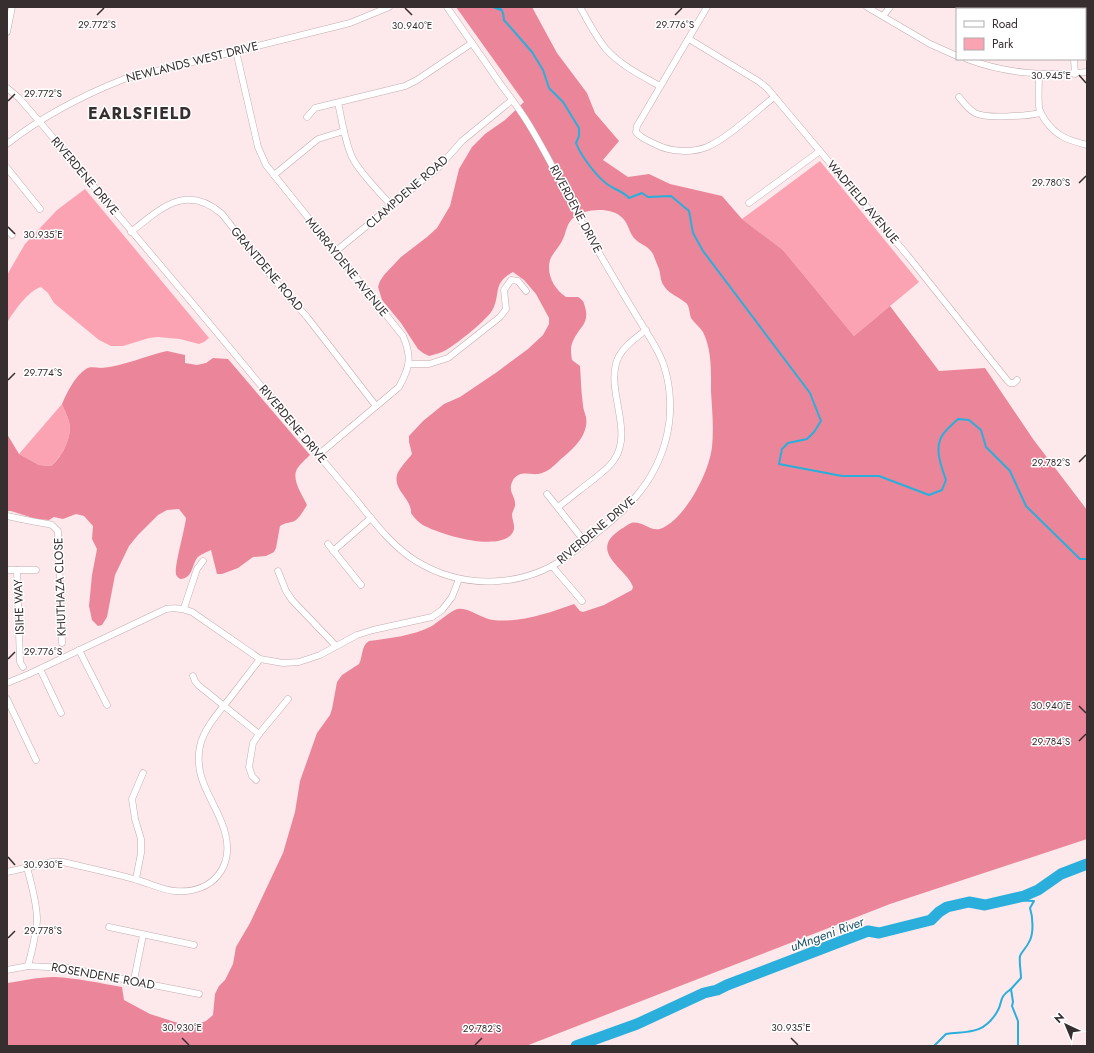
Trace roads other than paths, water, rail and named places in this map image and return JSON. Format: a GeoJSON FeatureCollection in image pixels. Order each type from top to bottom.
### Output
{"type":"FeatureCollection","features":[{"type":"Feature","properties":{"kind":"street"},"geometry":{"type":"LineString","coordinates":[[7,32],[12,7]]}},
{"type":"Feature","properties":{"kind":"street","name":"NEWLANDS WEST DRIVE"},"geometry":{"type":"LineString","coordinates":[[7,144],[39,120],[66,105],[124,79],[350,23],[389,7]]}},
{"type":"Feature","properties":{"kind":"street","name":"RIVERDENE DRIVE"},"geometry":{"type":"LineString","coordinates":[[7,88],[19,98],[39,120],[131,232],[389,538],[407,555],[440,573],[459,579],[488,582],[514,579],[537,573],[567,557],[620,513],[644,488],[656,469],[663,452],[668,432],[670,412],[669,385],[664,364],[654,344],[596,248],[529,124],[447,7]]}},
{"type":"Feature","properties":{"kind":"street"},"geometry":{"type":"LineString","coordinates":[[580,7],[600,41],[616,59],[660,86]]}},
{"type":"Feature","properties":{"kind":"street"},"geometry":{"type":"LineString","coordinates":[[707,7],[637,126],[636,132],[641,137],[663,148],[687,151],[707,147],[726,135],[773,98]]}},
{"type":"Feature","properties":{"kind":"street"},"geometry":{"type":"LineString","coordinates":[[867,7],[930,44],[956,56]]}},
{"type":"Feature","properties":{"kind":"street"},"geometry":{"type":"LineString","coordinates":[[883,16],[890,7]]}},
{"type":"Feature","properties":{"kind":"street","name":"WADFIELD AVENUE"},"geometry":{"type":"LineString","coordinates":[[688,39],[758,81],[766,88],[908,256],[1007,380],[1010,383],[1014,383],[1017,380]]}},
{"type":"Feature","properties":{"kind":"street"},"geometry":{"type":"LineString","coordinates":[[307,117],[314,108],[405,86],[417,80],[472,43]]}},
{"type":"Feature","properties":{"kind":"street","name":"MURRAYDENE AVENUE"},"geometry":{"type":"LineString","coordinates":[[236,51],[258,148],[266,165],[303,213],[336,251],[404,336],[408,348],[409,364],[407,372],[399,387],[318,455]]}},
{"type":"Feature","properties":{"kind":"street"},"geometry":{"type":"LineString","coordinates":[[971,60],[1000,68],[1039,74],[1075,74],[1087,72]]}},
{"type":"Feature","properties":{"kind":"street"},"geometry":{"type":"LineString","coordinates":[[1074,60],[1075,74]]}},
{"type":"Feature","properties":{"kind":"street"},"geometry":{"type":"LineString","coordinates":[[1039,74],[1038,106],[1040,113],[1057,134],[1067,139],[1087,145]]}},
{"type":"Feature","properties":{"kind":"street"},"geometry":{"type":"LineString","coordinates":[[959,97],[970,110],[980,115],[1010,116],[1040,113]]}},
{"type":"Feature","properties":{"kind":"street","name":"CLAMPDENE ROAD"},"geometry":{"type":"LineString","coordinates":[[336,251],[439,167],[462,141],[512,100]]}},
{"type":"Feature","properties":{"kind":"street"},"geometry":{"type":"LineString","coordinates":[[338,103],[352,158],[392,206]]}},
{"type":"Feature","properties":{"kind":"street"},"geometry":{"type":"LineString","coordinates":[[274,175],[318,139],[344,131]]}},
{"type":"Feature","properties":{"kind":"street"},"geometry":{"type":"LineString","coordinates":[[749,203],[820,151]]}},
{"type":"Feature","properties":{"kind":"street"},"geometry":{"type":"LineString","coordinates":[[7,168],[40,209]]}},
{"type":"Feature","properties":{"kind":"street","name":"GRANTDENE ROAD"},"geometry":{"type":"LineString","coordinates":[[131,232],[166,205],[177,201],[193,200],[210,205],[216,209],[222,214],[276,282],[307,317],[376,406]]}},
{"type":"Feature","properties":{"kind":"street"},"geometry":{"type":"LineString","coordinates":[[7,230],[12,235]]}},
{"type":"Feature","properties":{"kind":"street"},"geometry":{"type":"LineString","coordinates":[[409,364],[429,364],[448,358],[500,317],[506,308],[504,290],[512,280],[518,281],[526,291]]}},
{"type":"Feature","properties":{"kind":"street"},"geometry":{"type":"LineString","coordinates":[[558,507],[606,469],[614,460],[619,449],[622,434],[615,382],[615,366],[619,355],[626,346],[646,330]]}},
{"type":"Feature","properties":{"kind":"street"},"geometry":{"type":"LineString","coordinates":[[547,494],[585,542]]}},
{"type":"Feature","properties":{"kind":"street","name":"KHUTHAZA CLOSE"},"geometry":{"type":"LineString","coordinates":[[7,516],[52,525],[58,531],[62,643]]}},
{"type":"Feature","properties":{"kind":"street"},"geometry":{"type":"LineString","coordinates":[[333,550],[371,518]]}},
{"type":"Feature","properties":{"kind":"street"},"geometry":{"type":"LineString","coordinates":[[328,544],[361,584]]}},
{"type":"Feature","properties":{"kind":"street"},"geometry":{"type":"LineString","coordinates":[[184,608],[197,570],[203,561]]}},
{"type":"Feature","properties":{"kind":"street"},"geometry":{"type":"LineString","coordinates":[[552,566],[582,601]]}},
{"type":"Feature","properties":{"kind":"street"},"geometry":{"type":"LineString","coordinates":[[7,570],[36,570]]}},
{"type":"Feature","properties":{"kind":"street","name":"ISIHE WAY"},"geometry":{"type":"LineString","coordinates":[[17,570],[20,662],[23,667]]}},
{"type":"Feature","properties":{"kind":"street"},"geometry":{"type":"LineString","coordinates":[[278,571],[286,591],[292,600],[336,646]]}},
{"type":"Feature","properties":{"kind":"street"},"geometry":{"type":"LineString","coordinates":[[7,682],[40,669],[166,608],[184,608],[200,616],[260,659],[283,663],[299,662],[320,655],[357,635],[432,617],[442,610],[452,597],[459,579]]}},
{"type":"Feature","properties":{"kind":"street"},"geometry":{"type":"LineString","coordinates":[[79,650],[107,705]]}},
{"type":"Feature","properties":{"kind":"street"},"geometry":{"type":"LineString","coordinates":[[7,872],[52,862],[63,862],[136,879],[174,891],[190,890],[205,886],[215,879],[227,861],[228,849],[224,828],[202,781],[199,757],[200,745],[204,735],[224,706],[260,659]]}},
{"type":"Feature","properties":{"kind":"street"},"geometry":{"type":"LineString","coordinates":[[40,669],[62,712]]}},
{"type":"Feature","properties":{"kind":"street"},"geometry":{"type":"LineString","coordinates":[[193,676],[198,685],[259,734]]}},
{"type":"Feature","properties":{"kind":"street"},"geometry":{"type":"LineString","coordinates":[[7,699],[36,760]]}},
{"type":"Feature","properties":{"kind":"street"},"geometry":{"type":"LineString","coordinates":[[256,780],[252,776],[249,767],[253,743],[288,699]]}},
{"type":"Feature","properties":{"kind":"street"},"geometry":{"type":"LineString","coordinates":[[136,879],[141,853],[141,839],[134,818],[132,799],[142,773]]}},
{"type":"Feature","properties":{"kind":"street"},"geometry":{"type":"LineString","coordinates":[[28,867],[37,919],[35,938],[28,966]]}},
{"type":"Feature","properties":{"kind":"street"},"geometry":{"type":"LineString","coordinates":[[109,928],[194,945]]}},
{"type":"Feature","properties":{"kind":"street"},"geometry":{"type":"LineString","coordinates":[[134,980],[143,935]]}},
{"type":"Feature","properties":{"kind":"street","name":"ROSENDENE ROAD"},"geometry":{"type":"LineString","coordinates":[[7,970],[28,966],[67,968],[199,994]]}},
{"type":"Feature","properties":{"kind":"waterway"},"geometry":{"type":"LineString","coordinates":[[493,7],[501,10]]}},
{"type":"Feature","properties":{"kind":"waterway"},"geometry":{"type":"LineString","coordinates":[[500,7],[504,20],[532,52],[543,70],[549,88],[563,102],[579,128],[579,136],[576,143],[590,167],[605,183],[625,194],[629,198],[642,193],[648,197],[671,196],[689,211],[693,233],[703,251],[810,393],[821,421],[814,432],[807,439],[788,443],[782,449],[779,464],[842,476],[879,476],[929,495],[942,490],[946,480],[938,450],[941,438],[958,419],[969,420],[981,430],[986,447],[1010,471],[1026,506],[1080,559],[1087,559]]}},
{"type":"Feature","properties":{"kind":"waterway","name":"uMngeni River"},"geometry":{"type":"LineString","coordinates":[[576,1046],[637,1024],[704,993],[717,990],[868,931],[879,933],[931,920],[947,907],[969,902],[985,905],[1024,896],[1038,890],[1061,874],[1087,864]]}},
{"type":"Feature","properties":{"kind":"waterway"},"geometry":{"type":"LineString","coordinates":[[1008,900],[1034,901],[1030,908],[1032,916],[1031,939],[1020,956],[1021,978],[1011,989],[1013,1002],[1012,1006],[1018,1021],[1018,1046]]}},
{"type":"Feature","properties":{"kind":"waterway"},"geometry":{"type":"LineString","coordinates":[[934,1046],[946,1034],[968,1032],[986,1025],[997,1012],[1004,995],[1011,989]]}},
{"type":"Feature","properties":{"kind":"district","name":"EARLSFIELD"},"geometry":{"type":"Point","coordinates":[140,113]}}]}
